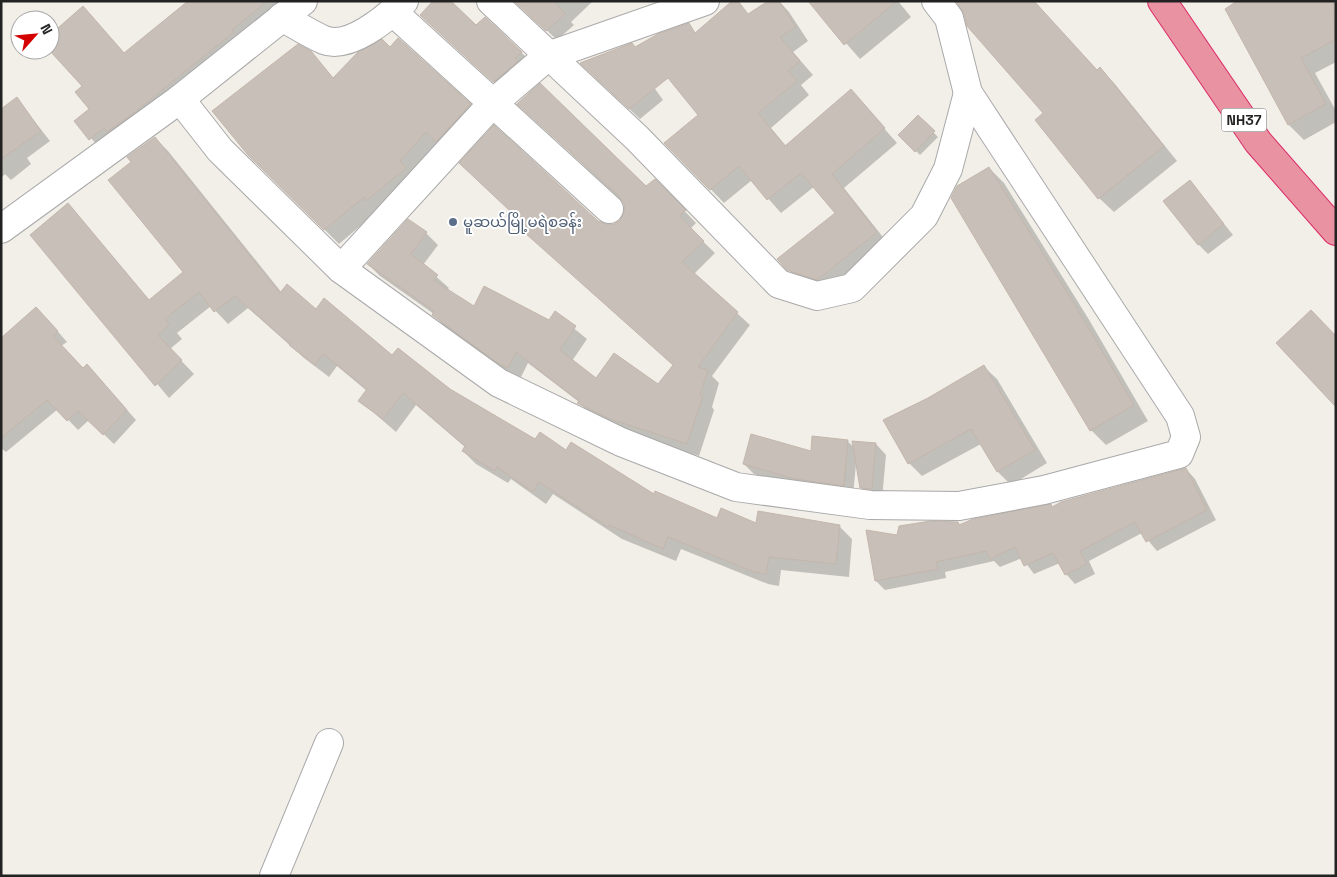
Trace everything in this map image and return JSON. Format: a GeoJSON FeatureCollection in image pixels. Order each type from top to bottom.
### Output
{"type":"FeatureCollection","features":[{"type":"Feature","properties":{"kind":"highway","name":"NH37"},"geometry":{"type":"LineString","coordinates":[[1162,1],[1258,142],[1336,231]]}},
{"type":"Feature","properties":{"kind":"street"},"geometry":{"type":"LineString","coordinates":[[491,1],[637,138],[779,284],[817,296],[852,288],[924,216],[948,169],[968,93]]}},
{"type":"Feature","properties":{"kind":"street"},"geometry":{"type":"LineString","coordinates":[[341,269],[492,104],[548,56],[705,1]]}},
{"type":"Feature","properties":{"kind":"street"},"geometry":{"type":"LineString","coordinates":[[180,99],[220,150],[341,269],[499,383],[620,442],[736,487],[870,505],[959,506],[1044,490],[1179,454],[1186,437],[1180,416],[968,93],[949,18],[936,1]]}},
{"type":"Feature","properties":{"kind":"street"},"geometry":{"type":"LineString","coordinates":[[1,229],[180,99],[293,9],[326,41],[350,41],[399,7],[492,104],[609,209]]}},
{"type":"Feature","properties":{"kind":"street"},"geometry":{"type":"LineString","coordinates":[[274,876],[329,743]]}},
{"type":"Feature","properties":{"kind":"building"},"geometry":{"type":"Polygon","coordinates":[[[188,1],[267,1],[232,30],[234,32],[135,112],[107,132],[104,128],[89,140],[74,121],[89,109],[75,92],[82,86],[58,60],[60,60],[60,26],[83,6],[124,53],[188,1]]]}},
{"type":"Feature","properties":{"kind":"building"},"geometry":{"type":"Polygon","coordinates":[[[433,1],[451,1],[476,25],[485,17],[522,52],[515,58],[518,61],[493,82],[420,15],[433,1]]]}},
{"type":"Feature","properties":{"kind":"building"},"geometry":{"type":"Polygon","coordinates":[[[514,1],[554,1],[565,14],[546,31],[514,1]]]}},
{"type":"Feature","properties":{"kind":"building"},"geometry":{"type":"Polygon","coordinates":[[[732,1],[738,1],[748,14],[768,1],[779,1],[796,27],[780,37],[800,61],[788,71],[797,81],[758,113],[785,146],[851,89],[885,128],[832,174],[877,232],[817,280],[787,270],[777,259],[835,213],[801,173],[767,200],[739,166],[710,190],[664,143],[698,115],[668,78],[629,109],[580,63],[632,43],[635,47],[658,34],[689,23],[695,33],[732,1]]]}},
{"type":"Feature","properties":{"kind":"building"},"geometry":{"type":"Polygon","coordinates":[[[808,1],[897,1],[844,45],[808,1]]]}},
{"type":"Feature","properties":{"kind":"building"},"geometry":{"type":"Polygon","coordinates":[[[956,1],[1034,1],[1097,70],[1100,67],[1164,146],[1098,199],[1035,120],[1043,113],[967,26],[964,14],[956,1]]]}},
{"type":"Feature","properties":{"kind":"building"},"geometry":{"type":"Polygon","coordinates":[[[1237,1],[1333,1],[1335,40],[1301,58],[1326,104],[1288,125],[1225,9],[1237,1]]]}},
{"type":"Feature","properties":{"kind":"building"},"geometry":{"type":"Polygon","coordinates":[[[398,38],[471,104],[436,142],[426,132],[400,161],[406,168],[366,201],[364,197],[324,230],[248,155],[212,111],[298,44],[311,51],[333,78],[358,52],[382,39],[390,47],[398,38]]]}},
{"type":"Feature","properties":{"kind":"building"},"geometry":{"type":"Polygon","coordinates":[[[540,83],[646,186],[655,179],[686,210],[679,216],[704,241],[682,262],[738,312],[698,367],[708,370],[700,395],[703,396],[687,444],[610,419],[577,403],[579,401],[516,352],[508,368],[496,362],[432,315],[434,311],[367,264],[408,219],[427,232],[411,254],[438,275],[433,280],[474,306],[484,286],[549,320],[555,311],[576,326],[560,350],[596,378],[614,353],[658,384],[673,365],[506,216],[510,211],[459,163],[494,125],[598,221],[614,224],[620,220],[624,212],[624,204],[620,197],[517,104],[540,83]]]}},
{"type":"Feature","properties":{"kind":"building"},"geometry":{"type":"Polygon","coordinates":[[[17,97],[41,131],[1,159],[1,109],[17,97]]]}},
{"type":"Feature","properties":{"kind":"building"},"geometry":{"type":"Polygon","coordinates":[[[918,115],[935,131],[915,152],[898,135],[918,115]]]}},
{"type":"Feature","properties":{"kind":"building"},"geometry":{"type":"Polygon","coordinates":[[[155,137],[280,293],[287,284],[316,309],[324,298],[392,355],[398,348],[450,389],[535,439],[540,432],[566,450],[571,442],[654,494],[655,491],[717,518],[721,508],[756,523],[758,511],[840,525],[836,564],[769,557],[766,574],[754,572],[668,537],[663,549],[609,525],[608,527],[539,482],[533,492],[497,467],[495,471],[462,451],[465,446],[403,393],[383,419],[358,401],[367,389],[323,354],[315,365],[289,345],[235,296],[214,312],[199,292],[165,319],[169,325],[158,335],[182,360],[155,386],[30,235],[68,203],[149,300],[183,272],[108,180],[131,162],[127,157],[155,137]]]}},
{"type":"Feature","properties":{"kind":"building"},"geometry":{"type":"Polygon","coordinates":[[[989,167],[1134,405],[1090,431],[951,198],[957,186],[989,167]]]}},
{"type":"Feature","properties":{"kind":"building"},"geometry":{"type":"Polygon","coordinates":[[[1190,180],[1224,224],[1198,245],[1163,201],[1190,180]]]}},
{"type":"Feature","properties":{"kind":"building"},"geometry":{"type":"Polygon","coordinates":[[[36,307],[58,331],[53,336],[83,368],[87,364],[127,410],[103,435],[78,411],[67,421],[47,400],[1,438],[1,338],[36,307]]]}},
{"type":"Feature","properties":{"kind":"building"},"geometry":{"type":"Polygon","coordinates":[[[1311,310],[1336,336],[1336,407],[1276,343],[1311,310]]]}},
{"type":"Feature","properties":{"kind":"building"},"geometry":{"type":"Polygon","coordinates":[[[984,365],[1035,450],[997,472],[971,429],[908,464],[883,420],[928,398],[984,365]]]}},
{"type":"Feature","properties":{"kind":"building"},"geometry":{"type":"Polygon","coordinates":[[[751,434],[811,451],[812,436],[848,440],[844,486],[795,479],[743,464],[751,434]]]}},
{"type":"Feature","properties":{"kind":"building"},"geometry":{"type":"Polygon","coordinates":[[[852,441],[876,443],[872,489],[860,488],[852,441]]]}},
{"type":"Feature","properties":{"kind":"building"},"geometry":{"type":"Polygon","coordinates":[[[1186,468],[1207,510],[1146,542],[1135,522],[1080,551],[1087,564],[1065,575],[1053,553],[1024,566],[1015,547],[990,559],[986,551],[936,562],[938,569],[875,581],[866,530],[897,535],[899,526],[931,521],[958,522],[959,525],[973,519],[1051,504],[1052,507],[1061,502],[1186,468]]]}},
{"type":"Feature","properties":{"kind":"place","name":"မူဆယ်မြို့မရဲစခန်း"},"geometry":{"type":"Point","coordinates":[453,222]}}]}
